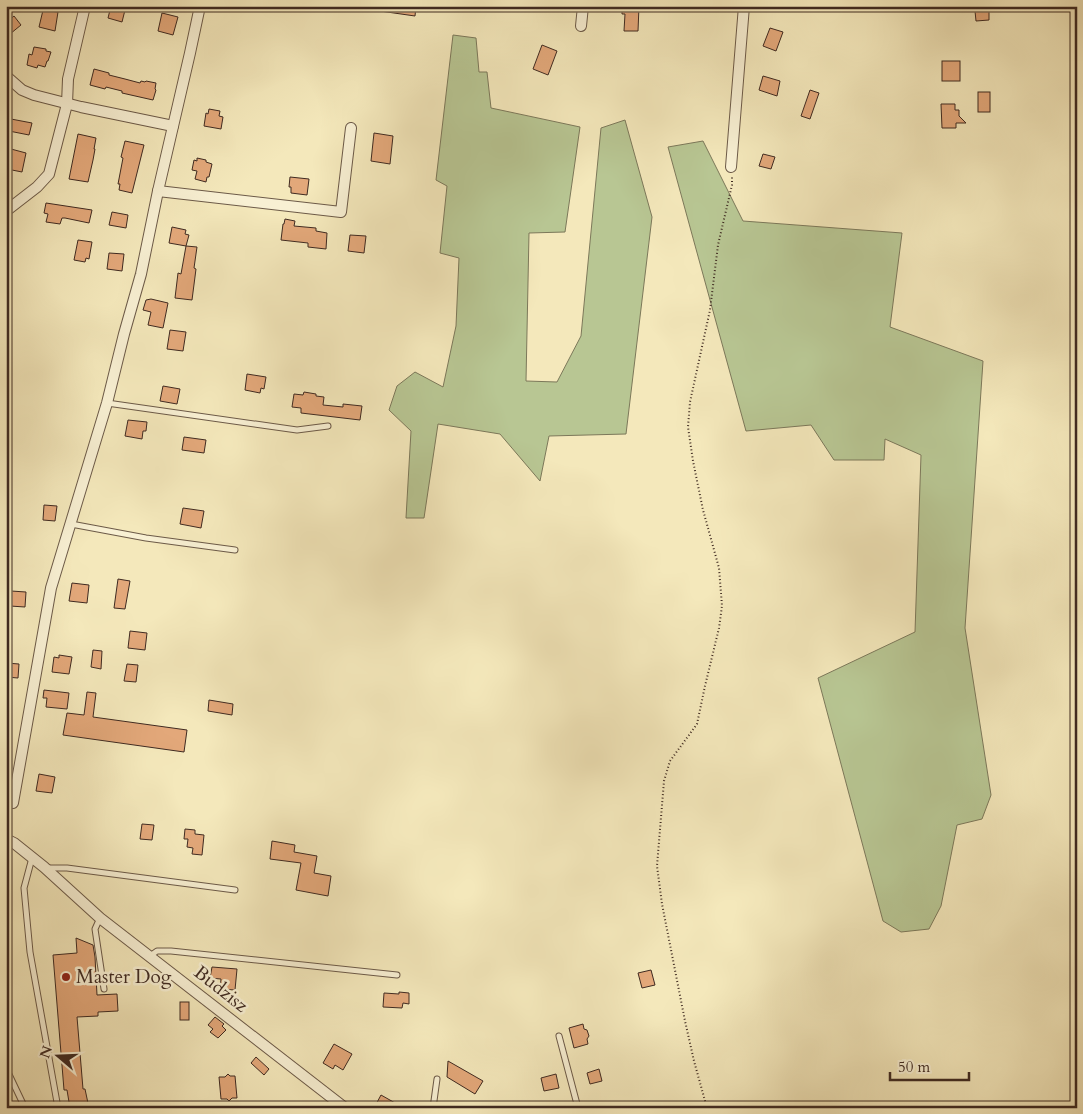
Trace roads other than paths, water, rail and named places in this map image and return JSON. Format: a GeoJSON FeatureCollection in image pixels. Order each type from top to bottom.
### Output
{"type":"FeatureCollection","features":[{"type":"Feature","properties":{"kind":"street"},"geometry":{"type":"LineString","coordinates":[[6,212],[37,187],[49,174],[67,104],[68,79],[85,6]]}},
{"type":"Feature","properties":{"kind":"street"},"geometry":{"type":"LineString","coordinates":[[13,803],[51,588],[107,403],[141,274],[172,126],[200,6]]}},
{"type":"Feature","properties":{"kind":"street"},"geometry":{"type":"LineString","coordinates":[[581,26],[583,6]]}},
{"type":"Feature","properties":{"kind":"street"},"geometry":{"type":"LineString","coordinates":[[731,167],[744,6]]}},
{"type":"Feature","properties":{"kind":"street"},"geometry":{"type":"LineString","coordinates":[[6,76],[22,90],[67,104],[172,126]]}},
{"type":"Feature","properties":{"kind":"street"},"geometry":{"type":"LineString","coordinates":[[158,191],[340,212],[351,128]]}},
{"type":"Feature","properties":{"kind":"street","name":"Budzisz"},"geometry":{"type":"LineString","coordinates":[[6,839],[14,843],[44,867],[100,918],[345,1108]]}},
{"type":"Feature","properties":{"kind":"lane"},"geometry":{"type":"LineString","coordinates":[[107,403],[297,430],[328,426]]}},
{"type":"Feature","properties":{"kind":"lane"},"geometry":{"type":"LineString","coordinates":[[71,524],[146,538],[236,550]]}},
{"type":"Feature","properties":{"kind":"lane"},"geometry":{"type":"LineString","coordinates":[[32,858],[24,888],[30,952],[58,1108]]}},
{"type":"Feature","properties":{"kind":"lane"},"geometry":{"type":"LineString","coordinates":[[44,867],[67,868],[235,890]]}},
{"type":"Feature","properties":{"kind":"lane"},"geometry":{"type":"LineString","coordinates":[[100,918],[95,929],[104,989]]}},
{"type":"Feature","properties":{"kind":"lane"},"geometry":{"type":"LineString","coordinates":[[150,956],[157,951],[171,951],[396,975]]}},
{"type":"Feature","properties":{"kind":"lane"},"geometry":{"type":"LineString","coordinates":[[559,1036],[578,1108]]}},
{"type":"Feature","properties":{"kind":"lane"},"geometry":{"type":"LineString","coordinates":[[6,1068],[25,1108]]}},
{"type":"Feature","properties":{"kind":"lane"},"geometry":{"type":"LineString","coordinates":[[433,1108],[437,1079]]}},
{"type":"Feature","properties":{"kind":"place","name":"Master Dog"},"geometry":{"type":"Point","coordinates":[66,977]}}]}
